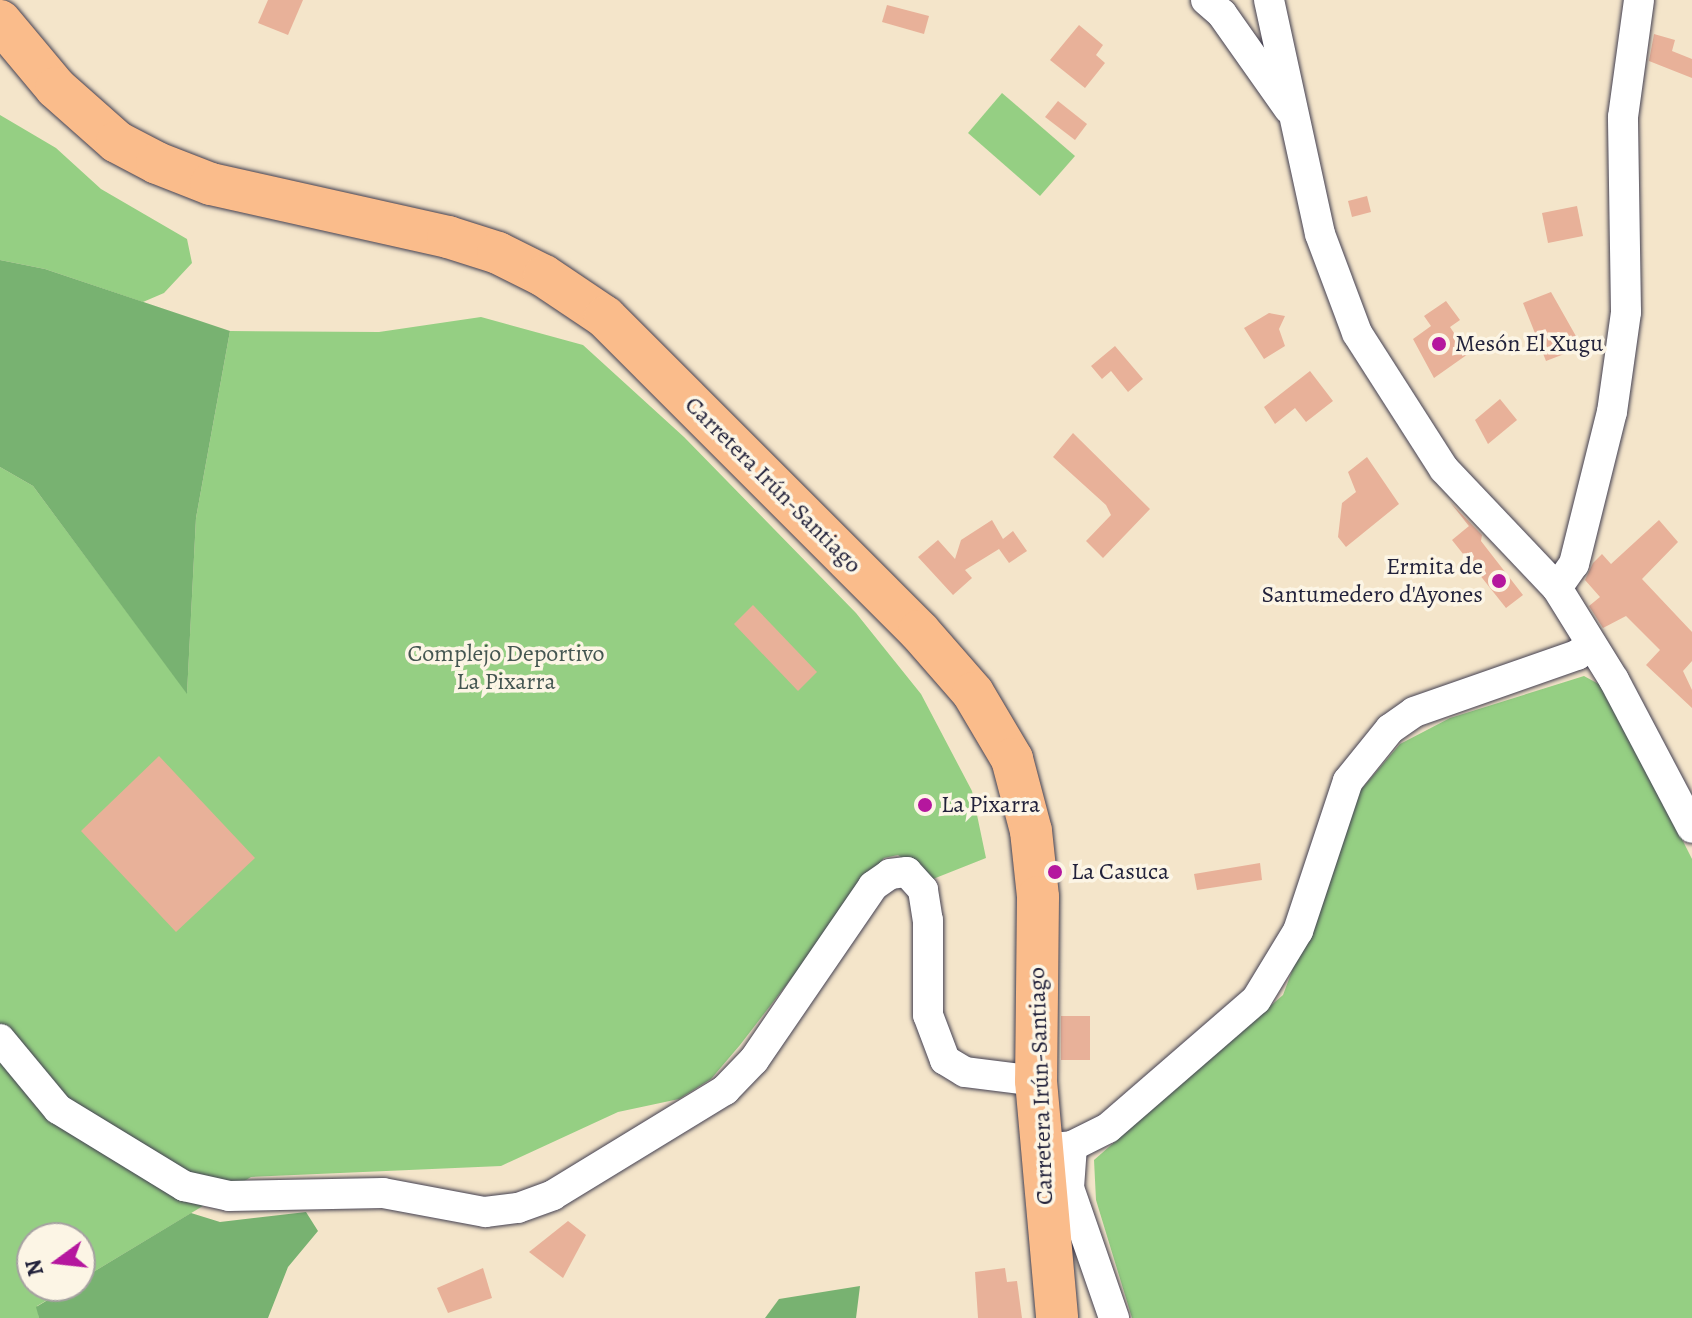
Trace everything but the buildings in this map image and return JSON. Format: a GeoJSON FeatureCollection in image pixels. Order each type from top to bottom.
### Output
{"type":"FeatureCollection","features":[{"type":"Feature","properties":{"kind":"highway","name":"Carretera Irún-Santiago"},"geometry":{"type":"LineString","coordinates":[[0,21],[56,88],[117,142],[157,163],[211,184],[448,237],[498,253],[556,284],[605,317],[919,631],[973,693],[1012,759],[1031,831],[1038,897],[1036,1081],[1056,1147],[1057,1318]]}},
{"type":"Feature","properties":{"kind":"street"},"geometry":{"type":"LineString","coordinates":[[1206,0],[1222,14],[1297,120]]}},
{"type":"Feature","properties":{"kind":"street"},"geometry":{"type":"LineString","coordinates":[[1269,0],[1320,234],[1357,333],[1444,469],[1557,588],[1692,828]]}},
{"type":"Feature","properties":{"kind":"street"},"geometry":{"type":"LineString","coordinates":[[1557,588],[1574,564],[1612,412],[1626,312],[1623,117],[1639,0]]}},
{"type":"Feature","properties":{"kind":"street"},"geometry":{"type":"LineString","coordinates":[[1114,1318],[1056,1147],[1108,1128],[1256,1000],[1280,969],[1298,931],[1348,781],[1369,749],[1414,712],[1577,655],[1591,645]]}},
{"type":"Feature","properties":{"kind":"street"},"geometry":{"type":"LineString","coordinates":[[0,1039],[58,1109],[184,1186],[229,1196],[383,1193],[485,1212],[518,1208],[553,1195],[725,1090],[754,1060],[873,886],[890,874],[907,872],[923,890],[928,920],[928,1015],[945,1060],[965,1072],[1036,1081]]}},
{"type":"Feature","properties":{"kind":"green space"},"geometry":{"type":"Polygon","coordinates":[[[1002,93],[1075,156],[1040,196],[968,133],[1002,93]]]}},
{"type":"Feature","properties":{"kind":"green space"},"geometry":{"type":"Polygon","coordinates":[[[0,115],[56,148],[101,189],[187,239],[192,263],[164,293],[143,302],[45,269],[0,260],[0,115]]]}},
{"type":"Feature","properties":{"kind":"green space"},"geometry":{"type":"Polygon","coordinates":[[[0,260],[45,269],[230,331],[196,518],[187,694],[33,486],[0,467],[0,260]]]}},
{"type":"Feature","properties":{"kind":"green space","name":"Complejo Deportivo La Pixarra"},"geometry":{"type":"Polygon","coordinates":[[[481,317],[583,345],[684,437],[856,613],[921,694],[972,791],[986,858],[933,879],[898,855],[884,858],[740,1045],[711,1079],[679,1099],[618,1112],[501,1166],[251,1177],[96,1270],[96,1222],[16,1222],[16,1302],[44,1302],[37,1306],[39,1318],[0,1318],[0,467],[33,486],[187,693],[196,518],[230,331],[379,332],[481,317]]]}},
{"type":"Feature","properties":{"kind":"green space"},"geometry":{"type":"Polygon","coordinates":[[[1584,676],[1606,688],[1692,859],[1692,1318],[1132,1318],[1096,1200],[1094,1160],[1283,995],[1359,792],[1400,744],[1450,718],[1584,676]]]}},
{"type":"Feature","properties":{"kind":"green space"},"geometry":{"type":"Polygon","coordinates":[[[306,1212],[318,1231],[288,1267],[268,1318],[39,1318],[36,1307],[44,1302],[96,1302],[96,1270],[191,1213],[220,1222],[306,1212]]]}},
{"type":"Feature","properties":{"kind":"green space"},"geometry":{"type":"Polygon","coordinates":[[[860,1286],[856,1318],[765,1318],[779,1299],[860,1286]]]}},
{"type":"Feature","properties":{"kind":"place","name":"Mesón El Xugu"},"geometry":{"type":"Point","coordinates":[1439,344]}},
{"type":"Feature","properties":{"kind":"place","name":"Ermita de Santumedero d'Ayones"},"geometry":{"type":"Point","coordinates":[1499,581]}},
{"type":"Feature","properties":{"kind":"place","name":"La Pixarra"},"geometry":{"type":"Point","coordinates":[925,805]}},
{"type":"Feature","properties":{"kind":"place","name":"La Casuca"},"geometry":{"type":"Point","coordinates":[1055,872]}}]}
